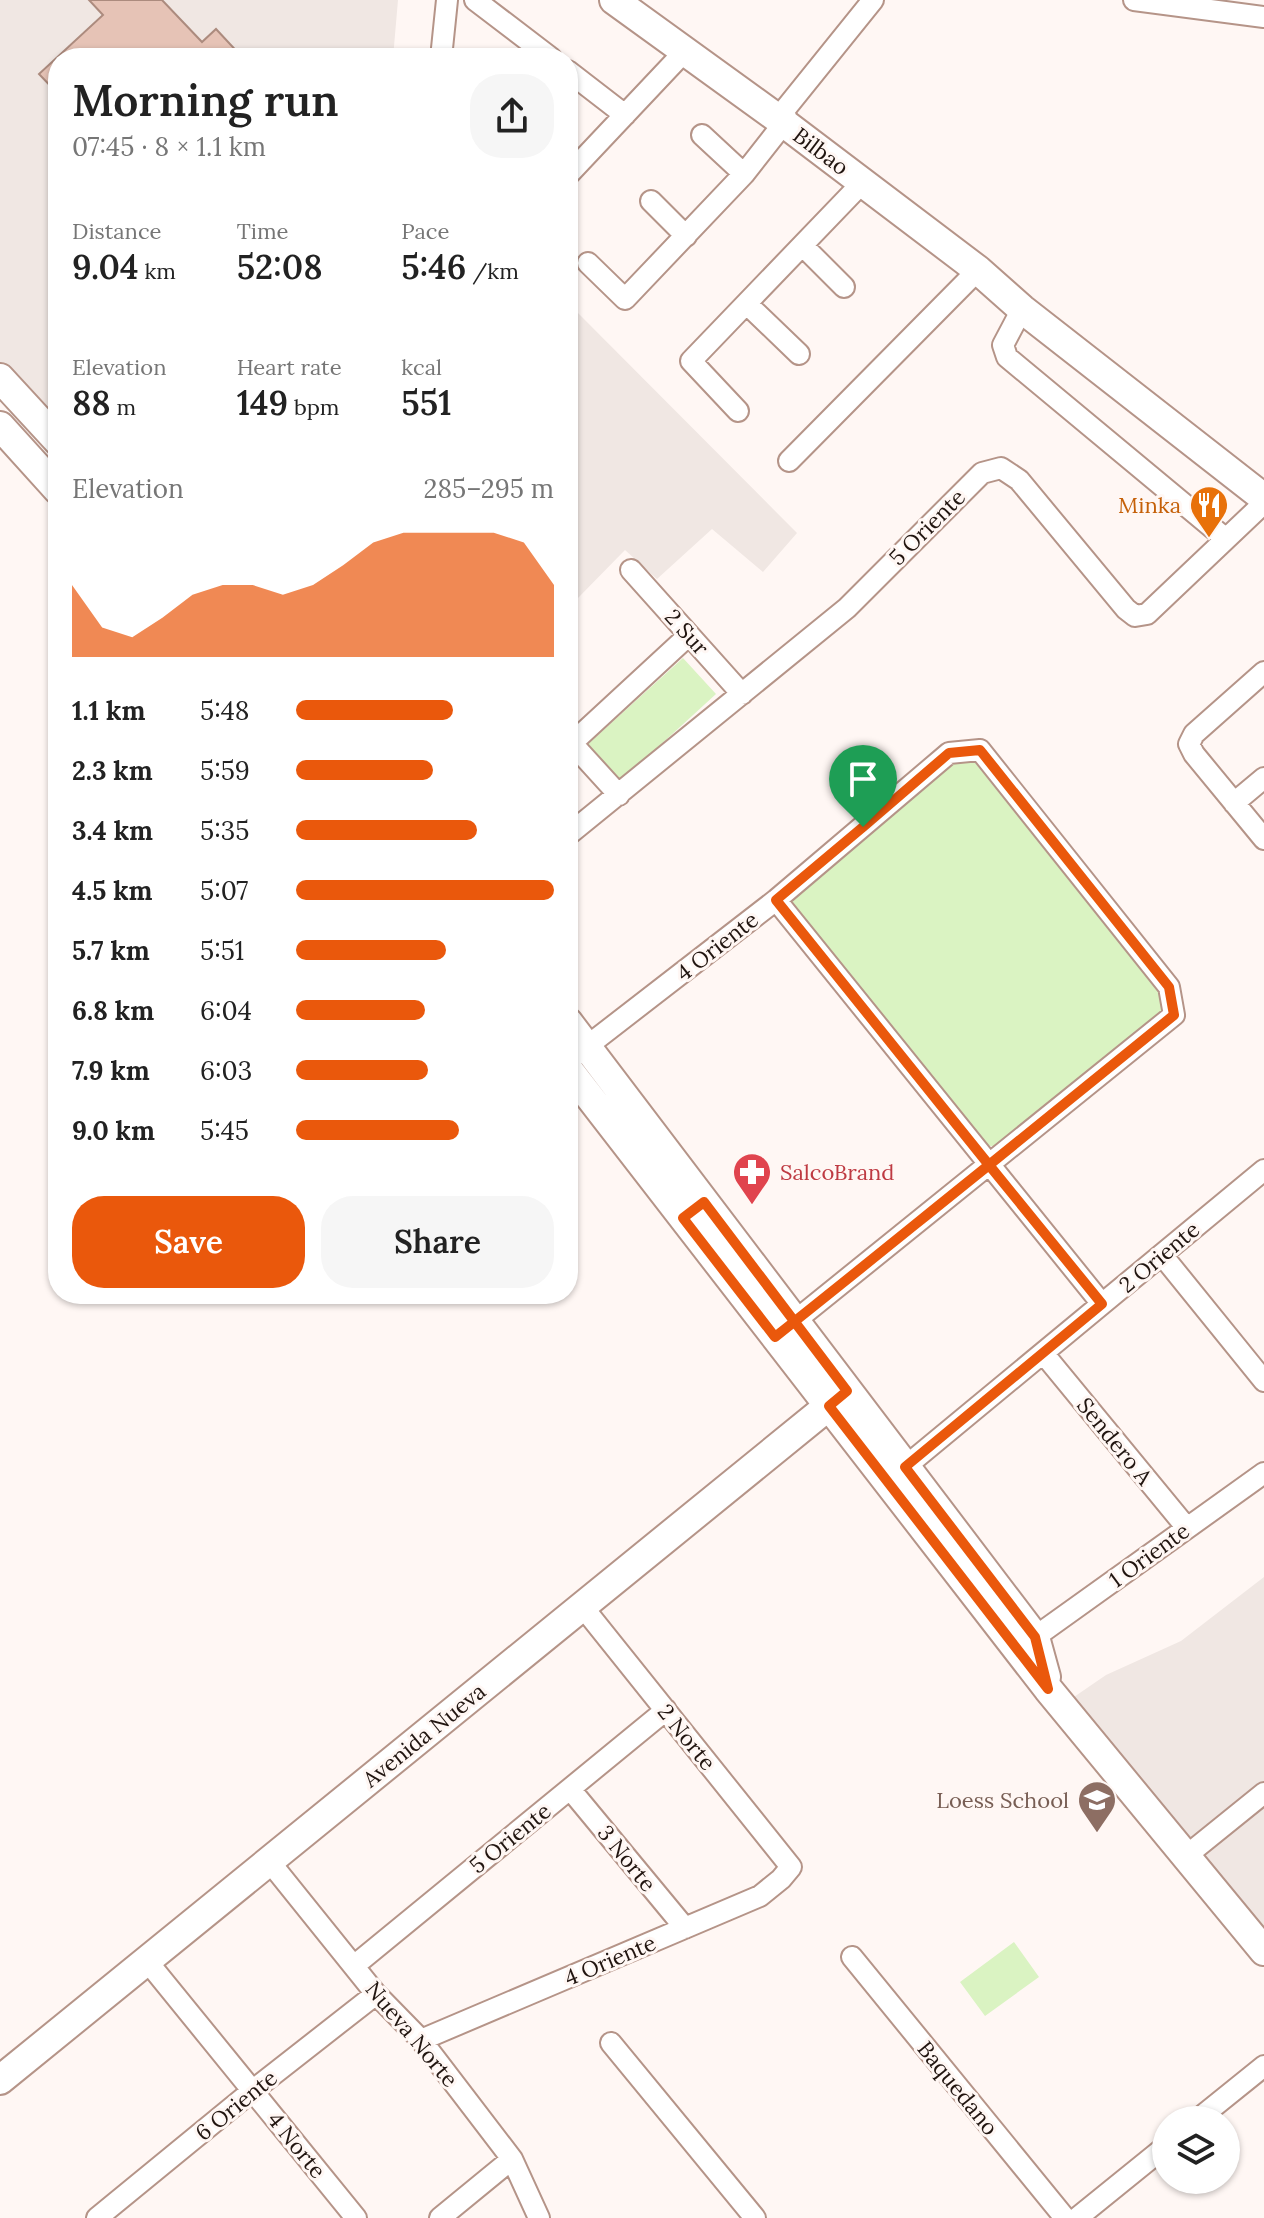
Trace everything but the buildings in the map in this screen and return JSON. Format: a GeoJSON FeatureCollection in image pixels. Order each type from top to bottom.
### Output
{"type":"FeatureCollection","features":[{"type":"Feature","properties":{"kind":"street"},"geometry":{"type":"LineString","coordinates":[[442,48],[447,0]]}},
{"type":"Feature","properties":{"kind":"street"},"geometry":{"type":"LineString","coordinates":[[475,0],[538,48]]}},
{"type":"Feature","properties":{"kind":"street","name":"Bilbao"},"geometry":{"type":"LineString","coordinates":[[614,0],[784,123],[978,270],[1022,309],[1264,500]]}},
{"type":"Feature","properties":{"kind":"street"},"geometry":{"type":"LineString","coordinates":[[588,263],[625,299],[744,174],[784,123],[786,108],[873,0]]}},
{"type":"Feature","properties":{"kind":"street"},"geometry":{"type":"LineString","coordinates":[[1134,0],[1264,17]]}},
{"type":"Feature","properties":{"kind":"street"},"geometry":{"type":"LineString","coordinates":[[578,164],[684,52]]}},
{"type":"Feature","properties":{"kind":"street"},"geometry":{"type":"LineString","coordinates":[[578,79],[625,115]]}},
{"type":"Feature","properties":{"kind":"street"},"geometry":{"type":"LineString","coordinates":[[702,135],[744,174]]}},
{"type":"Feature","properties":{"kind":"street"},"geometry":{"type":"LineString","coordinates":[[738,411],[691,361],[863,182]]}},
{"type":"Feature","properties":{"kind":"street"},"geometry":{"type":"LineString","coordinates":[[651,201],[686,236]]}},
{"type":"Feature","properties":{"kind":"street"},"geometry":{"type":"LineString","coordinates":[[803,246],[844,287]]}},
{"type":"Feature","properties":{"kind":"street"},"geometry":{"type":"LineString","coordinates":[[789,461],[978,270]]}},
{"type":"Feature","properties":{"kind":"street"},"geometry":{"type":"LineString","coordinates":[[747,304],[799,354]]}},
{"type":"Feature","properties":{"kind":"street"},"geometry":{"type":"LineString","coordinates":[[1022,309],[1003,345],[1007,357],[1226,539]]}},
{"type":"Feature","properties":{"kind":"street"},"geometry":{"type":"LineString","coordinates":[[0,378],[48,430]]}},
{"type":"Feature","properties":{"kind":"street"},"geometry":{"type":"LineString","coordinates":[[0,426],[48,479]]}},
{"type":"Feature","properties":{"kind":"street","name":"5 Oriente"},"geometry":{"type":"LineString","coordinates":[[578,827],[847,608],[982,473],[992,468],[1001,468],[1019,480],[1135,616],[1147,614],[1264,500]]}},
{"type":"Feature","properties":{"kind":"street","name":"2 Sur"},"geometry":{"type":"LineString","coordinates":[[631,570],[742,694]]}},
{"type":"Feature","properties":{"kind":"street"},"geometry":{"type":"LineString","coordinates":[[578,734],[689,635]]}},
{"type":"Feature","properties":{"kind":"street"},"geometry":{"type":"LineString","coordinates":[[1244,688],[1264,655]]}},
{"type":"Feature","properties":{"kind":"street"},"geometry":{"type":"LineString","coordinates":[[1264,672],[1194,734],[1189,744],[1264,839]]}},
{"type":"Feature","properties":{"kind":"street"},"geometry":{"type":"LineString","coordinates":[[578,750],[619,795]]}},
{"type":"Feature","properties":{"kind":"street","name":"4 Oriente"},"geometry":{"type":"LineString","coordinates":[[578,1053],[776,900],[949,753],[980,750],[1169,987],[1174,1015],[989,1165]]}},
{"type":"Feature","properties":{"kind":"street"},"geometry":{"type":"LineString","coordinates":[[1234,803],[1264,778]]}},
{"type":"Feature","properties":{"kind":"street"},"geometry":{"type":"LineString","coordinates":[[776,900],[1102,1304]]}},
{"type":"Feature","properties":{"kind":"street"},"geometry":{"type":"LineString","coordinates":[[578,1055],[838,1398],[1048,1689],[1264,1951]]}},
{"type":"Feature","properties":{"kind":"street"},"geometry":{"type":"LineString","coordinates":[[578,1080],[694,1210]]}},
{"type":"Feature","properties":{"kind":"street"},"geometry":{"type":"LineString","coordinates":[[785,1329],[989,1165]]}},
{"type":"Feature","properties":{"kind":"street","name":"2 Oriente"},"geometry":{"type":"LineString","coordinates":[[905,1467],[1264,1170]]}},
{"type":"Feature","properties":{"kind":"street"},"geometry":{"type":"LineString","coordinates":[[1162,1255],[1264,1381]]}},
{"type":"Feature","properties":{"kind":"street","name":"Sendero A"},"geometry":{"type":"LineString","coordinates":[[1043,1353],[1187,1528]]}},
{"type":"Feature","properties":{"kind":"street"},"geometry":{"type":"LineString","coordinates":[[838,1398],[905,1467],[1035,1637],[1048,1689]]}},
{"type":"Feature","properties":{"kind":"street","name":"Avenida Nueva"},"geometry":{"type":"LineString","coordinates":[[0,2080],[838,1398]]}},
{"type":"Feature","properties":{"kind":"street","name":"1 Oriente"},"geometry":{"type":"LineString","coordinates":[[1035,1637],[1264,1473]]}},
{"type":"Feature","properties":{"kind":"street","name":"2 Norte"},"geometry":{"type":"LineString","coordinates":[[582,1606],[791,1867]]}},
{"type":"Feature","properties":{"kind":"street","name":"5 Oriente"},"geometry":{"type":"LineString","coordinates":[[355,1965],[666,1710]]}},
{"type":"Feature","properties":{"kind":"street","name":"3 Norte"},"geometry":{"type":"LineString","coordinates":[[570,1789],[685,1928]]}},
{"type":"Feature","properties":{"kind":"street"},"geometry":{"type":"LineString","coordinates":[[1186,1856],[1264,1793]]}},
{"type":"Feature","properties":{"kind":"street","name":"Nueva Norte"},"geometry":{"type":"LineString","coordinates":[[269,1861],[376,1994],[421,2040],[512,2159],[539,2218]]}},
{"type":"Feature","properties":{"kind":"street","name":"4 Oriente"},"geometry":{"type":"LineString","coordinates":[[421,2040],[760,1896],[791,1867]]}},
{"type":"Feature","properties":{"kind":"street","name":"Baquedano"},"geometry":{"type":"LineString","coordinates":[[852,1957],[1065,2218]]}},
{"type":"Feature","properties":{"kind":"street","name":"4 Norte"},"geometry":{"type":"LineString","coordinates":[[147,1961],[356,2218]]}},
{"type":"Feature","properties":{"kind":"street","name":"6 Oriente"},"geometry":{"type":"LineString","coordinates":[[97,2218],[376,1994]]}},
{"type":"Feature","properties":{"kind":"street"},"geometry":{"type":"LineString","coordinates":[[611,2043],[755,2218]]}},
{"type":"Feature","properties":{"kind":"street"},"geometry":{"type":"LineString","coordinates":[[1214,2106],[1264,2066]]}},
{"type":"Feature","properties":{"kind":"street"},"geometry":{"type":"LineString","coordinates":[[1077,2218],[1152,2157]]}},
{"type":"Feature","properties":{"kind":"street"},"geometry":{"type":"LineString","coordinates":[[440,2218],[512,2159]]}},
{"type":"Feature","properties":{"kind":"shaded area"},"geometry":{"type":"Polygon","coordinates":[[[0,0],[398,0],[394,48],[48,48],[48,413],[0,363],[0,0]]]}},
{"type":"Feature","properties":{"kind":"shaded area"},"geometry":{"type":"Polygon","coordinates":[[[578,313],[797,533],[763,572],[712,529],[657,579],[625,550],[578,598],[578,313]]]}},
{"type":"Feature","properties":{"kind":"shaded area"},"geometry":{"type":"Polygon","coordinates":[[[1264,1577],[1264,1930],[1071,1699],[1106,1675],[1181,1641],[1264,1577]]]}},
{"type":"Feature","properties":{"kind":"green space"},"geometry":{"type":"Polygon","coordinates":[[[683,658],[716,694],[621,781],[588,744],[683,658]]]}},
{"type":"Feature","properties":{"kind":"green space"},"geometry":{"type":"Polygon","coordinates":[[[973,760],[1161,995],[1165,1010],[998,1147],[984,1145],[790,905],[793,892],[955,763],[973,760]]]}},
{"type":"Feature","properties":{"kind":"green space"},"geometry":{"type":"Polygon","coordinates":[[[1014,1942],[1039,1977],[985,2016],[960,1982],[1014,1942]]]}},
{"type":"Feature","properties":{"kind":"place","name":"Minka"},"geometry":{"type":"Point","coordinates":[1209,539]}},
{"type":"Feature","properties":{"kind":"place","name":"SalcoBrand"},"geometry":{"type":"Point","coordinates":[752,1206]}},
{"type":"Feature","properties":{"kind":"place","name":"Loess School"},"geometry":{"type":"Point","coordinates":[1097,1834]}},
{"type":"Feature","properties":{"kind":"route"},"geometry":{"type":"LineString","coordinates":[[863,827],[776,900],[989,1165],[860,1269],[795,1321],[775,1337],[683,1218],[704,1202],[795,1321],[847,1391],[829,1406],[1048,1689],[1035,1637],[905,1467],[1102,1304],[989,1165],[1174,1015],[1169,987],[980,750],[949,753],[863,827]]}}]}
